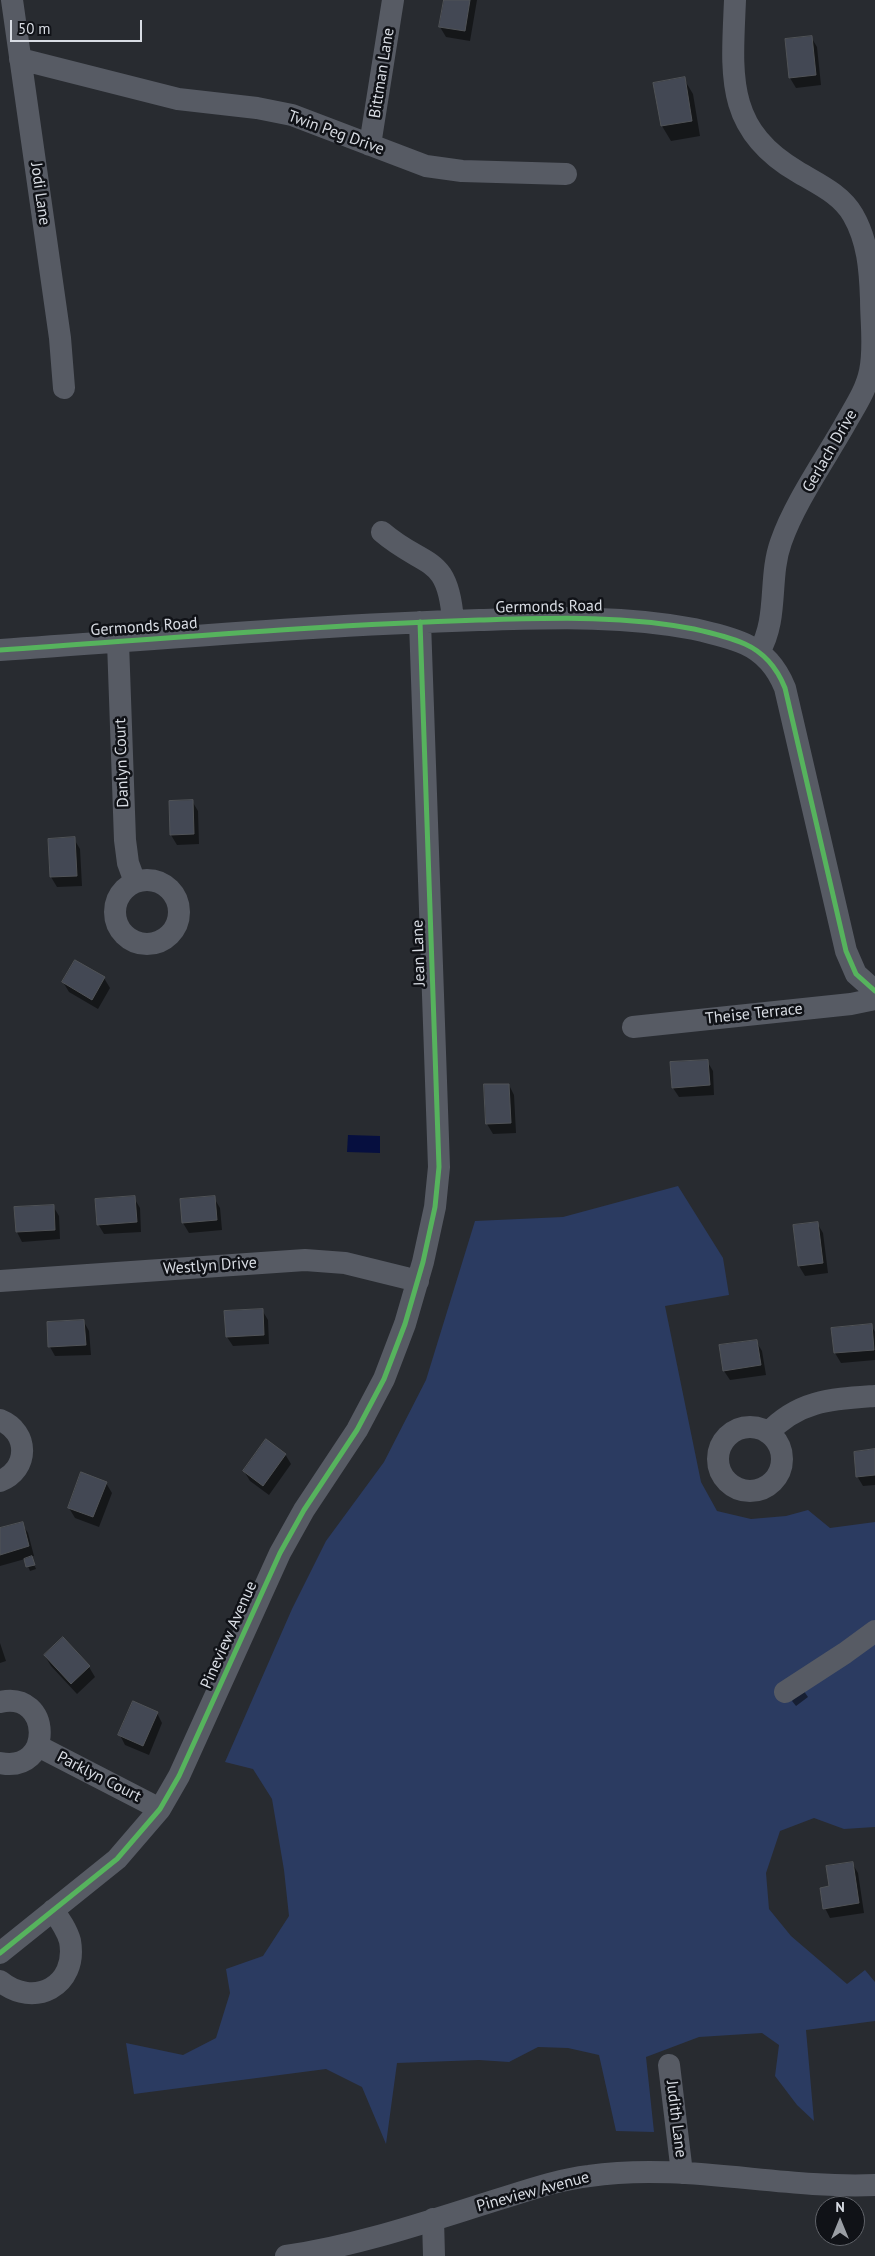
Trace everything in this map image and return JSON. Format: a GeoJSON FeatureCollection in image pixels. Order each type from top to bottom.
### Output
{"type":"FeatureCollection","features":[{"type":"Feature","properties":{"kind":"street","name":"Jodi Lane"},"geometry":{"type":"LineString","coordinates":[[12,0],[60,338],[64,388]]}},
{"type":"Feature","properties":{"kind":"street","name":"Bittman Lane"},"geometry":{"type":"LineString","coordinates":[[370,145],[393,0]]}},
{"type":"Feature","properties":{"kind":"street","name":"Gerlach Drive"},"geometry":{"type":"LineString","coordinates":[[735,0],[733,79],[735,93],[744,117],[758,139],[776,158],[830,190],[846,204],[860,228],[865,244],[870,275],[872,358],[870,372],[859,400],[795,511],[781,542],[773,577],[769,630],[759,652]]}},
{"type":"Feature","properties":{"kind":"street","name":"Twin Peg Drive"},"geometry":{"type":"LineString","coordinates":[[20,59],[160,95],[197,102],[257,108],[292,115],[418,163],[445,170],[566,174]]}},
{"type":"Feature","properties":{"kind":"street"},"geometry":{"type":"LineString","coordinates":[[382,532],[399,546],[419,555],[436,568],[446,580],[453,621]]}},
{"type":"Feature","properties":{"kind":"street","name":"Germonds Road"},"geometry":{"type":"LineString","coordinates":[[0,650],[323,626],[597,618],[647,622],[714,634],[744,643],[759,652],[775,668],[788,696],[848,958],[856,974],[875,991]]}},
{"type":"Feature","properties":{"kind":"street","name":"Jean Lane"},"geometry":{"type":"LineString","coordinates":[[418,1281],[433,1216],[438,1167],[420,622]]}},
{"type":"Feature","properties":{"kind":"street","name":"Danlyn Court"},"geometry":{"type":"LineString","coordinates":[[118,642],[125,840],[128,863],[135,882]]}},
{"type":"Feature","properties":{"kind":"street","name":"Theise Terrace"},"geometry":{"type":"LineString","coordinates":[[633,1027],[851,1004],[875,999]]}},
{"type":"Feature","properties":{"kind":"street","name":"Westlyn Drive"},"geometry":{"type":"LineString","coordinates":[[0,1281],[305,1260],[352,1264],[418,1281]]}},
{"type":"Feature","properties":{"kind":"street","name":"Pineview Avenue"},"geometry":{"type":"LineString","coordinates":[[0,1953],[117,1859],[160,1809],[192,1750],[280,1553],[304,1510],[357,1430],[376,1396],[398,1344],[418,1281]]}},
{"type":"Feature","properties":{"kind":"street"},"geometry":{"type":"LineString","coordinates":[[768,1433],[777,1423],[801,1408],[827,1400],[875,1396]]}},
{"type":"Feature","properties":{"kind":"street"},"geometry":{"type":"LineString","coordinates":[[0,1420],[16,1431],[23,1449],[22,1460],[16,1470],[0,1481]]}},
{"type":"Feature","properties":{"kind":"street"},"geometry":{"type":"LineString","coordinates":[[785,1692],[875,1631]]}},
{"type":"Feature","properties":{"kind":"street","name":"Parklyn Court"},"geometry":{"type":"LineString","coordinates":[[0,1702],[18,1702],[34,1713],[41,1731],[38,1746],[31,1756],[22,1762],[0,1763]]}},
{"type":"Feature","properties":{"kind":"street","name":"Parklyn Court"},"geometry":{"type":"LineString","coordinates":[[38,1746],[160,1809]]}},
{"type":"Feature","properties":{"kind":"street"},"geometry":{"type":"LineString","coordinates":[[0,1981],[13,1990],[31,1995],[49,1989],[63,1978],[70,1962],[70,1940],[53,1910]]}},
{"type":"Feature","properties":{"kind":"street","name":"Judith Lane"},"geometry":{"type":"LineString","coordinates":[[669,2065],[682,2173]]}},
{"type":"Feature","properties":{"kind":"street","name":"Pineview Avenue"},"geometry":{"type":"LineString","coordinates":[[286,2256],[360,2242],[568,2179],[613,2173],[682,2173],[846,2185],[875,2185]]}},
{"type":"Feature","properties":{"kind":"street"},"geometry":{"type":"LineString","coordinates":[[433,2220],[434,2256]]}},
{"type":"Feature","properties":{"kind":"shaded area"},"geometry":{"type":"Polygon","coordinates":[[[348,1135],[380,1136],[380,1153],[347,1152],[348,1135]]]}},
{"type":"Feature","properties":{"kind":"shaded area"},"geometry":{"type":"Polygon","coordinates":[[[678,1186],[723,1258],[729,1295],[665,1306],[701,1482],[717,1511],[751,1519],[786,1516],[808,1510],[830,1528],[875,1522],[875,1827],[844,1829],[814,1818],[780,1831],[766,1873],[769,1909],[791,1936],[847,1984],[865,1970],[875,1982],[875,2021],[806,2030],[814,2121],[797,2105],[775,2076],[779,2045],[762,2033],[699,2037],[646,2057],[654,2132],[616,2131],[599,2055],[568,2048],[538,2047],[509,2062],[479,2060],[397,2063],[386,2144],[362,2087],[326,2069],[134,2094],[126,2043],[183,2055],[216,2038],[230,1993],[226,1969],[263,1956],[289,1916],[284,1870],[272,1799],[253,1769],[225,1762],[292,1609],[326,1541],[384,1462],[426,1380],[475,1221],[563,1217],[678,1186]]]}},
{"type":"Feature","properties":{"kind":"building"},"geometry":{"type":"Polygon","coordinates":[[[444,0],[470,0],[465,31],[439,27],[444,0]]]}},
{"type":"Feature","properties":{"kind":"building"},"geometry":{"type":"Polygon","coordinates":[[[812,36],[816,75],[789,78],[785,39],[812,36]]]}},
{"type":"Feature","properties":{"kind":"building"},"geometry":{"type":"Polygon","coordinates":[[[685,77],[692,121],[661,126],[653,83],[685,77]]]}},
{"type":"Feature","properties":{"kind":"building"},"geometry":{"type":"Polygon","coordinates":[[[193,800],[194,834],[170,835],[169,801],[193,800]]]}},
{"type":"Feature","properties":{"kind":"building"},"geometry":{"type":"Polygon","coordinates":[[[75,837],[77,876],[50,877],[48,839],[75,837]]]}},
{"type":"Feature","properties":{"kind":"building"},"geometry":{"type":"Polygon","coordinates":[[[75,960],[105,977],[92,1000],[62,982],[75,960]]]}},
{"type":"Feature","properties":{"kind":"building"},"geometry":{"type":"Polygon","coordinates":[[[708,1060],[710,1085],[672,1088],[670,1062],[708,1060]]]}},
{"type":"Feature","properties":{"kind":"building"},"geometry":{"type":"Polygon","coordinates":[[[484,1084],[509,1084],[511,1123],[486,1124],[484,1084]]]}},
{"type":"Feature","properties":{"kind":"building"},"geometry":{"type":"Polygon","coordinates":[[[135,1196],[137,1222],[97,1225],[95,1199],[135,1196]]]}},
{"type":"Feature","properties":{"kind":"building"},"geometry":{"type":"Polygon","coordinates":[[[215,1196],[217,1220],[182,1223],[180,1199],[215,1196]]]}},
{"type":"Feature","properties":{"kind":"building"},"geometry":{"type":"Polygon","coordinates":[[[54,1205],[55,1230],[16,1232],[14,1207],[54,1205]]]}},
{"type":"Feature","properties":{"kind":"building"},"geometry":{"type":"Polygon","coordinates":[[[818,1222],[823,1263],[798,1266],[793,1225],[818,1222]]]}},
{"type":"Feature","properties":{"kind":"building"},"geometry":{"type":"Polygon","coordinates":[[[263,1309],[264,1335],[226,1337],[224,1311],[263,1309]]]}},
{"type":"Feature","properties":{"kind":"building"},"geometry":{"type":"Polygon","coordinates":[[[84,1320],[86,1345],[48,1347],[47,1322],[84,1320]]]}},
{"type":"Feature","properties":{"kind":"building"},"geometry":{"type":"Polygon","coordinates":[[[872,1324],[874,1350],[834,1353],[831,1328],[872,1324]]]}},
{"type":"Feature","properties":{"kind":"building"},"geometry":{"type":"Polygon","coordinates":[[[757,1340],[761,1365],[723,1371],[719,1345],[757,1340]]]}},
{"type":"Feature","properties":{"kind":"building"},"geometry":{"type":"Polygon","coordinates":[[[266,1439],[286,1454],[263,1486],[243,1471],[266,1439]]]}},
{"type":"Feature","properties":{"kind":"building"},"geometry":{"type":"Polygon","coordinates":[[[875,1449],[875,1475],[856,1477],[854,1452],[875,1449]]]}},
{"type":"Feature","properties":{"kind":"building"},"geometry":{"type":"Polygon","coordinates":[[[81,1472],[107,1482],[93,1517],[68,1508],[81,1472]]]}},
{"type":"Feature","properties":{"kind":"building"},"geometry":{"type":"Polygon","coordinates":[[[23,1522],[29,1546],[0,1555],[0,1528],[23,1522]]]}},
{"type":"Feature","properties":{"kind":"building"},"geometry":{"type":"Polygon","coordinates":[[[32,1556],[35,1565],[26,1567],[24,1559],[32,1556]]]}},
{"type":"Feature","properties":{"kind":"building"},"geometry":{"type":"Polygon","coordinates":[[[63,1637],[90,1666],[71,1684],[44,1655],[63,1637]]]}},
{"type":"Feature","properties":{"kind":"building"},"geometry":{"type":"Polygon","coordinates":[[[133,1701],[158,1712],[143,1746],[118,1735],[133,1701]]]}},
{"type":"Feature","properties":{"kind":"building"},"geometry":{"type":"Polygon","coordinates":[[[853,1862],[859,1903],[823,1909],[820,1888],[829,1886],[826,1866],[853,1862]]]}},
{"type":"Feature","properties":{"kind":"cycle path"},"geometry":{"type":"LineString","coordinates":[[0,650],[359,625],[560,618],[641,621],[694,629],[727,637],[759,652],[770,662],[785,688],[846,951],[856,974],[875,991]]}},
{"type":"Feature","properties":{"kind":"cycle path"},"geometry":{"type":"LineString","coordinates":[[0,1953],[117,1859],[160,1809],[179,1776],[280,1553],[304,1510],[357,1430],[384,1379],[405,1324],[423,1262],[435,1207],[439,1167],[420,622]]}}]}
